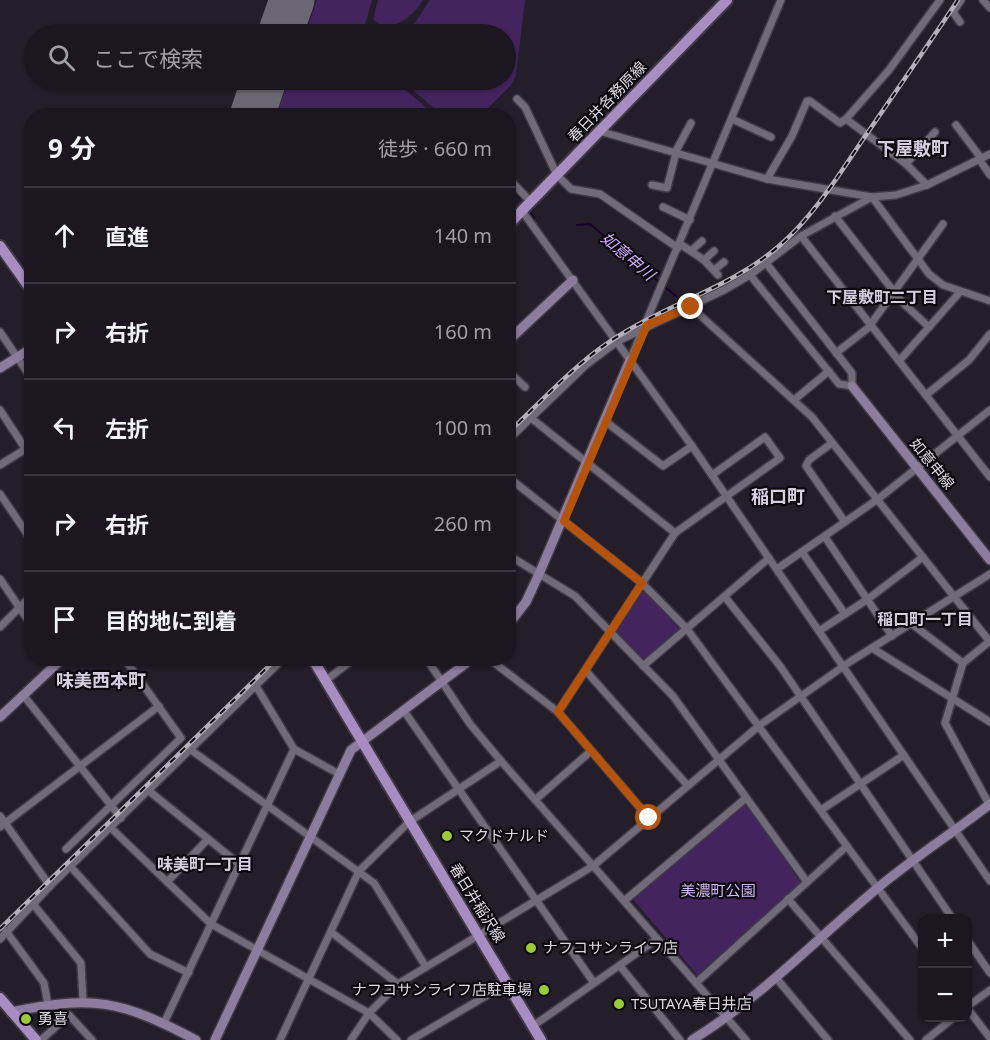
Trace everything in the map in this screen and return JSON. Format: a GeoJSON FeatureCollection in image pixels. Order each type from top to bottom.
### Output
{"type":"FeatureCollection","features":[{"type":"Feature","properties":{"kind":"main road","name":"春日井各務原線"},"geometry":{"type":"LineString","coordinates":[[516,217],[727,0]]}},
{"type":"Feature","properties":{"kind":"main road"},"geometry":{"type":"LineString","coordinates":[[0,246],[24,280]]}},
{"type":"Feature","properties":{"kind":"main road","name":"春日井稲沢線"},"geometry":{"type":"LineString","coordinates":[[317,666],[541,1040]]}},
{"type":"Feature","properties":{"kind":"main road"},"geometry":{"type":"LineString","coordinates":[[0,998],[36,1040]]}},
{"type":"Feature","properties":{"kind":"street"},"geometry":{"type":"LineString","coordinates":[[516,615],[526,602],[564,521],[781,0]]}},
{"type":"Feature","properties":{"kind":"street"},"geometry":{"type":"LineString","coordinates":[[767,179],[792,136],[807,101],[840,123],[846,119],[889,70],[940,0]]}},
{"type":"Feature","properties":{"kind":"street"},"geometry":{"type":"LineString","coordinates":[[960,22],[952,12],[961,0]]}},
{"type":"Feature","properties":{"kind":"street"},"geometry":{"type":"LineString","coordinates":[[983,0],[990,8]]}},
{"type":"Feature","properties":{"kind":"street"},"geometry":{"type":"LineString","coordinates":[[517,99],[525,107],[557,175],[578,192],[600,195],[679,246],[691,251],[704,260],[716,273],[724,262]]}},
{"type":"Feature","properties":{"kind":"street"},"geometry":{"type":"LineString","coordinates":[[732,119],[771,137]]}},
{"type":"Feature","properties":{"kind":"street"},"geometry":{"type":"LineString","coordinates":[[846,119],[906,164],[927,185]]}},
{"type":"Feature","properties":{"kind":"street"},"geometry":{"type":"LineString","coordinates":[[652,185],[667,188],[684,133],[691,123]]}},
{"type":"Feature","properties":{"kind":"street"},"geometry":{"type":"LineString","coordinates":[[956,125],[990,175]]}},
{"type":"Feature","properties":{"kind":"street"},"geometry":{"type":"LineString","coordinates":[[599,131],[767,179],[872,197],[896,195],[927,185],[990,154]]}},
{"type":"Feature","properties":{"kind":"street"},"geometry":{"type":"LineString","coordinates":[[906,164],[935,132]]}},
{"type":"Feature","properties":{"kind":"street"},"geometry":{"type":"LineString","coordinates":[[516,186],[531,202]]}},
{"type":"Feature","properties":{"kind":"street"},"geometry":{"type":"LineString","coordinates":[[516,432],[586,365],[618,341],[647,325],[691,307],[750,275],[801,236],[872,197]]}},
{"type":"Feature","properties":{"kind":"street"},"geometry":{"type":"LineString","coordinates":[[872,197],[929,274],[943,285],[990,301]]}},
{"type":"Feature","properties":{"kind":"street"},"geometry":{"type":"LineString","coordinates":[[663,207],[690,220]]}},
{"type":"Feature","properties":{"kind":"street"},"geometry":{"type":"LineString","coordinates":[[522,211],[692,446],[990,881]]}},
{"type":"Feature","properties":{"kind":"street"},"geometry":{"type":"LineString","coordinates":[[835,216],[894,292],[929,327]]}},
{"type":"Feature","properties":{"kind":"street"},"geometry":{"type":"LineString","coordinates":[[836,353],[871,324],[942,224]]}},
{"type":"Feature","properties":{"kind":"street"},"geometry":{"type":"LineString","coordinates":[[801,236],[990,477]]}},
{"type":"Feature","properties":{"kind":"street"},"geometry":{"type":"LineString","coordinates":[[691,251],[702,241]]}},
{"type":"Feature","properties":{"kind":"street"},"geometry":{"type":"LineString","coordinates":[[704,260],[714,251]]}},
{"type":"Feature","properties":{"kind":"street"},"geometry":{"type":"LineString","coordinates":[[750,275],[839,384],[852,386],[852,373],[766,263]]}},
{"type":"Feature","properties":{"kind":"street"},"geometry":{"type":"LineString","coordinates":[[516,333],[573,280]]}},
{"type":"Feature","properties":{"kind":"street"},"geometry":{"type":"LineString","coordinates":[[899,362],[960,292]]}},
{"type":"Feature","properties":{"kind":"street"},"geometry":{"type":"LineString","coordinates":[[691,307],[812,417],[990,641],[963,663],[945,723],[990,805],[912,860],[878,887],[777,979],[727,1018],[692,1040]]}},
{"type":"Feature","properties":{"kind":"street"},"geometry":{"type":"LineString","coordinates":[[0,332],[24,367]]}},
{"type":"Feature","properties":{"kind":"street"},"geometry":{"type":"LineString","coordinates":[[926,395],[969,360],[990,334]]}},
{"type":"Feature","properties":{"kind":"street"},"geometry":{"type":"LineString","coordinates":[[0,368],[24,353]]}},
{"type":"Feature","properties":{"kind":"street"},"geometry":{"type":"LineString","coordinates":[[794,400],[829,371]]}},
{"type":"Feature","properties":{"kind":"street"},"geometry":{"type":"LineString","coordinates":[[516,379],[525,387]]}},
{"type":"Feature","properties":{"kind":"street","name":"如意申線"},"geometry":{"type":"LineString","coordinates":[[852,386],[990,560]]}},
{"type":"Feature","properties":{"kind":"street"},"geometry":{"type":"LineString","coordinates":[[0,410],[24,442]]}},
{"type":"Feature","properties":{"kind":"street"},"geometry":{"type":"LineString","coordinates":[[777,569],[878,499],[990,410]]}},
{"type":"Feature","properties":{"kind":"street"},"geometry":{"type":"LineString","coordinates":[[531,418],[675,533]]}},
{"type":"Feature","properties":{"kind":"street"},"geometry":{"type":"LineString","coordinates":[[605,421],[663,466],[692,446]]}},
{"type":"Feature","properties":{"kind":"street"},"geometry":{"type":"LineString","coordinates":[[558,712],[675,533],[780,458],[765,437],[712,475]]}},
{"type":"Feature","properties":{"kind":"street"},"geometry":{"type":"LineString","coordinates":[[832,443],[809,460],[806,466],[845,522]]}},
{"type":"Feature","properties":{"kind":"street"},"geometry":{"type":"LineString","coordinates":[[0,465],[24,450]]}},
{"type":"Feature","properties":{"kind":"street"},"geometry":{"type":"LineString","coordinates":[[516,483],[642,583],[687,629],[760,725],[918,942]]}},
{"type":"Feature","properties":{"kind":"street"},"geometry":{"type":"LineString","coordinates":[[0,494],[24,525]]}},
{"type":"Feature","properties":{"kind":"street"},"geometry":{"type":"LineString","coordinates":[[825,537],[892,636]]}},
{"type":"Feature","properties":{"kind":"street"},"geometry":{"type":"LineString","coordinates":[[802,552],[845,614]]}},
{"type":"Feature","properties":{"kind":"street"},"geometry":{"type":"LineString","coordinates":[[819,631],[868,599],[923,557]]}},
{"type":"Feature","properties":{"kind":"street"},"geometry":{"type":"LineString","coordinates":[[643,666],[769,558]]}},
{"type":"Feature","properties":{"kind":"street"},"geometry":{"type":"LineString","coordinates":[[516,560],[575,596],[673,696],[807,882]]}},
{"type":"Feature","properties":{"kind":"street"},"geometry":{"type":"LineString","coordinates":[[351,1040],[369,1013],[398,984],[593,866],[760,725],[872,648],[990,574]]}},
{"type":"Feature","properties":{"kind":"street"},"geometry":{"type":"LineString","coordinates":[[0,579],[24,615]]}},
{"type":"Feature","properties":{"kind":"street"},"geometry":{"type":"LineString","coordinates":[[725,597],[780,666],[949,914]]}},
{"type":"Feature","properties":{"kind":"street"},"geometry":{"type":"LineString","coordinates":[[0,627],[24,603]]}},
{"type":"Feature","properties":{"kind":"street"},"geometry":{"type":"LineString","coordinates":[[912,624],[963,663]]}},
{"type":"Feature","properties":{"kind":"street"},"geometry":{"type":"LineString","coordinates":[[872,648],[990,722]]}},
{"type":"Feature","properties":{"kind":"street"},"geometry":{"type":"LineString","coordinates":[[0,717],[52,666]]}},
{"type":"Feature","properties":{"kind":"street"},"geometry":{"type":"LineString","coordinates":[[66,849],[181,738],[130,666]]}},
{"type":"Feature","properties":{"kind":"street"},"geometry":{"type":"LineString","coordinates":[[0,939],[70,866],[276,666]]}},
{"type":"Feature","properties":{"kind":"street"},"geometry":{"type":"LineString","coordinates":[[325,681],[345,666]]}},
{"type":"Feature","properties":{"kind":"street"},"geometry":{"type":"LineString","coordinates":[[431,666],[470,724],[501,761],[746,1040]]}},
{"type":"Feature","properties":{"kind":"street"},"geometry":{"type":"LineString","coordinates":[[215,1040],[351,750],[462,666]]}},
{"type":"Feature","properties":{"kind":"street"},"geometry":{"type":"LineString","coordinates":[[498,666],[558,712],[649,818]]}},
{"type":"Feature","properties":{"kind":"street"},"geometry":{"type":"LineString","coordinates":[[586,671],[688,786]]}},
{"type":"Feature","properties":{"kind":"street"},"geometry":{"type":"LineString","coordinates":[[256,686],[294,749],[339,774]]}},
{"type":"Feature","properties":{"kind":"street"},"geometry":{"type":"LineString","coordinates":[[24,696],[109,806],[121,818]]}},
{"type":"Feature","properties":{"kind":"street"},"geometry":{"type":"LineString","coordinates":[[50,886],[2,822],[159,706]]}},
{"type":"Feature","properties":{"kind":"street"},"geometry":{"type":"LineString","coordinates":[[405,711],[594,983]]}},
{"type":"Feature","properties":{"kind":"street"},"geometry":{"type":"LineString","coordinates":[[164,1023],[294,749]]}},
{"type":"Feature","properties":{"kind":"street"},"geometry":{"type":"LineString","coordinates":[[192,750],[359,871],[385,897],[426,967]]}},
{"type":"Feature","properties":{"kind":"street"},"geometry":{"type":"LineString","coordinates":[[535,800],[591,751]]}},
{"type":"Feature","properties":{"kind":"street"},"geometry":{"type":"LineString","coordinates":[[821,810],[903,754]]}},
{"type":"Feature","properties":{"kind":"street"},"geometry":{"type":"LineString","coordinates":[[280,1040],[359,871],[409,822],[501,761]]}},
{"type":"Feature","properties":{"kind":"street"},"geometry":{"type":"LineString","coordinates":[[149,791],[239,864]]}},
{"type":"Feature","properties":{"kind":"street"},"geometry":{"type":"LineString","coordinates":[[624,901],[746,798]]}},
{"type":"Feature","properties":{"kind":"street"},"geometry":{"type":"LineString","coordinates":[[111,828],[211,924],[369,1013],[397,1040]]}},
{"type":"Feature","properties":{"kind":"street"},"geometry":{"type":"LineString","coordinates":[[167,882],[208,839]]}},
{"type":"Feature","properties":{"kind":"street"},"geometry":{"type":"LineString","coordinates":[[696,983],[847,846]]}},
{"type":"Feature","properties":{"kind":"street"},"geometry":{"type":"LineString","coordinates":[[70,866],[150,954],[189,973]]}},
{"type":"Feature","properties":{"kind":"street"},"geometry":{"type":"LineString","coordinates":[[788,899],[910,1040]]}},
{"type":"Feature","properties":{"kind":"street"},"geometry":{"type":"LineString","coordinates":[[33,904],[81,963],[83,1001]]}},
{"type":"Feature","properties":{"kind":"street"},"geometry":{"type":"LineString","coordinates":[[6,931],[44,983],[48,1005]]}},
{"type":"Feature","properties":{"kind":"street"},"geometry":{"type":"LineString","coordinates":[[331,932],[398,984]]}},
{"type":"Feature","properties":{"kind":"street"},"geometry":{"type":"LineString","coordinates":[[533,1026],[657,939]]}},
{"type":"Feature","properties":{"kind":"street"},"geometry":{"type":"LineString","coordinates":[[972,947],[990,973]]}},
{"type":"Feature","properties":{"kind":"street"},"geometry":{"type":"LineString","coordinates":[[620,966],[680,1040]]}},
{"type":"Feature","properties":{"kind":"street"},"geometry":{"type":"LineString","coordinates":[[777,979],[828,1040]]}},
{"type":"Feature","properties":{"kind":"street"},"geometry":{"type":"LineString","coordinates":[[411,1040],[508,983]]}},
{"type":"Feature","properties":{"kind":"street"},"geometry":{"type":"LineString","coordinates":[[972,1004],[990,990]]}},
{"type":"Feature","properties":{"kind":"street"},"geometry":{"type":"LineString","coordinates":[[11,1012],[83,1001],[129,1008],[196,1040]]}},
{"type":"Feature","properties":{"kind":"street"},"geometry":{"type":"LineString","coordinates":[[69,1002],[69,1015],[92,1040]]}},
{"type":"Feature","properties":{"kind":"street"},"geometry":{"type":"LineString","coordinates":[[972,1013],[990,1038]]}},
{"type":"Feature","properties":{"kind":"street"},"geometry":{"type":"LineString","coordinates":[[41,1040],[69,1015]]}},
{"type":"Feature","properties":{"kind":"street"},"geometry":{"type":"LineString","coordinates":[[926,1040],[947,1022]]}},
{"type":"Feature","properties":{"kind":"green space"},"geometry":{"type":"Polygon","coordinates":[[[317,0],[372,0],[365,24],[309,24],[317,0]]]}},
{"type":"Feature","properties":{"kind":"green space"},"geometry":{"type":"Polygon","coordinates":[[[378,0],[423,0],[414,12],[396,24],[380,24],[373,19],[378,0]]]}},
{"type":"Feature","properties":{"kind":"green space"},"geometry":{"type":"Polygon","coordinates":[[[430,0],[525,0],[516,75],[516,24],[414,24],[430,0]]]}},
{"type":"Feature","properties":{"kind":"green space"},"geometry":{"type":"Polygon","coordinates":[[[285,90],[406,90],[427,108],[279,108],[285,90]]]}},
{"type":"Feature","properties":{"kind":"green space"},"geometry":{"type":"Polygon","coordinates":[[[413,90],[506,90],[488,108],[434,108],[413,90]]]}},
{"type":"Feature","properties":{"kind":"green space"},"geometry":{"type":"Polygon","coordinates":[[[645,591],[680,630],[645,660],[616,631],[642,592],[645,591]]]}},
{"type":"Feature","properties":{"kind":"green space","name":"美濃町公園"},"geometry":{"type":"Polygon","coordinates":[[[743,804],[746,804],[801,883],[697,975],[632,898],[743,804]]]}},
{"type":"Feature","properties":{"kind":"waterway","name":"如意申川"},"geometry":{"type":"LineString","coordinates":[[516,192],[520,198]]}},
{"type":"Feature","properties":{"kind":"waterway","name":"如意申川"},"geometry":{"type":"LineString","coordinates":[[530,212],[534,218]]}},
{"type":"Feature","properties":{"kind":"waterway","name":"如意申川"},"geometry":{"type":"LineString","coordinates":[[577,225],[590,224],[677,297]]}},
{"type":"Feature","properties":{"kind":"runway"},"geometry":{"type":"LineString","coordinates":[[284,24],[292,0]]}},
{"type":"Feature","properties":{"kind":"runway"},"geometry":{"type":"LineString","coordinates":[[255,108],[261,90]]}},
{"type":"Feature","properties":{"kind":"railway"},"geometry":{"type":"LineString","coordinates":[[516,425],[564,379],[609,342],[644,321],[743,272],[792,234],[826,194],[958,0]]}},
{"type":"Feature","properties":{"kind":"railway"},"geometry":{"type":"LineString","coordinates":[[0,929],[269,666]]}},
{"type":"Feature","properties":{"kind":"place","name":"マクドナルド"},"geometry":{"type":"Point","coordinates":[447,836]}},
{"type":"Feature","properties":{"kind":"place","name":"ナフコサンライフ店"},"geometry":{"type":"Point","coordinates":[531,948]}},
{"type":"Feature","properties":{"kind":"place","name":"ナフコサンライフ店駐車場"},"geometry":{"type":"Point","coordinates":[544,990]}},
{"type":"Feature","properties":{"kind":"place","name":"TSUTAYA春日井店"},"geometry":{"type":"Point","coordinates":[619,1004]}},
{"type":"Feature","properties":{"kind":"place","name":"勇喜"},"geometry":{"type":"Point","coordinates":[26,1019]}},
{"type":"Feature","properties":{"kind":"district","name":"下屋敷町"},"geometry":{"type":"Point","coordinates":[913,149]}},
{"type":"Feature","properties":{"kind":"district","name":"下屋敷町二丁目"},"geometry":{"type":"Point","coordinates":[882,297]}},
{"type":"Feature","properties":{"kind":"district","name":"稲口町"},"geometry":{"type":"Point","coordinates":[778,497]}},
{"type":"Feature","properties":{"kind":"district","name":"稲口町一丁目"},"geometry":{"type":"Point","coordinates":[925,619]}},
{"type":"Feature","properties":{"kind":"district","name":"味美西本町"},"geometry":{"type":"Point","coordinates":[101,681]}},
{"type":"Feature","properties":{"kind":"district","name":"味美町一丁目"},"geometry":{"type":"Point","coordinates":[205,864]}},
{"type":"Feature","properties":{"kind":"route"},"geometry":{"type":"LineString","coordinates":[[649,818],[558,712],[642,583],[564,521],[630,360],[647,325],[691,307]]}}]}
